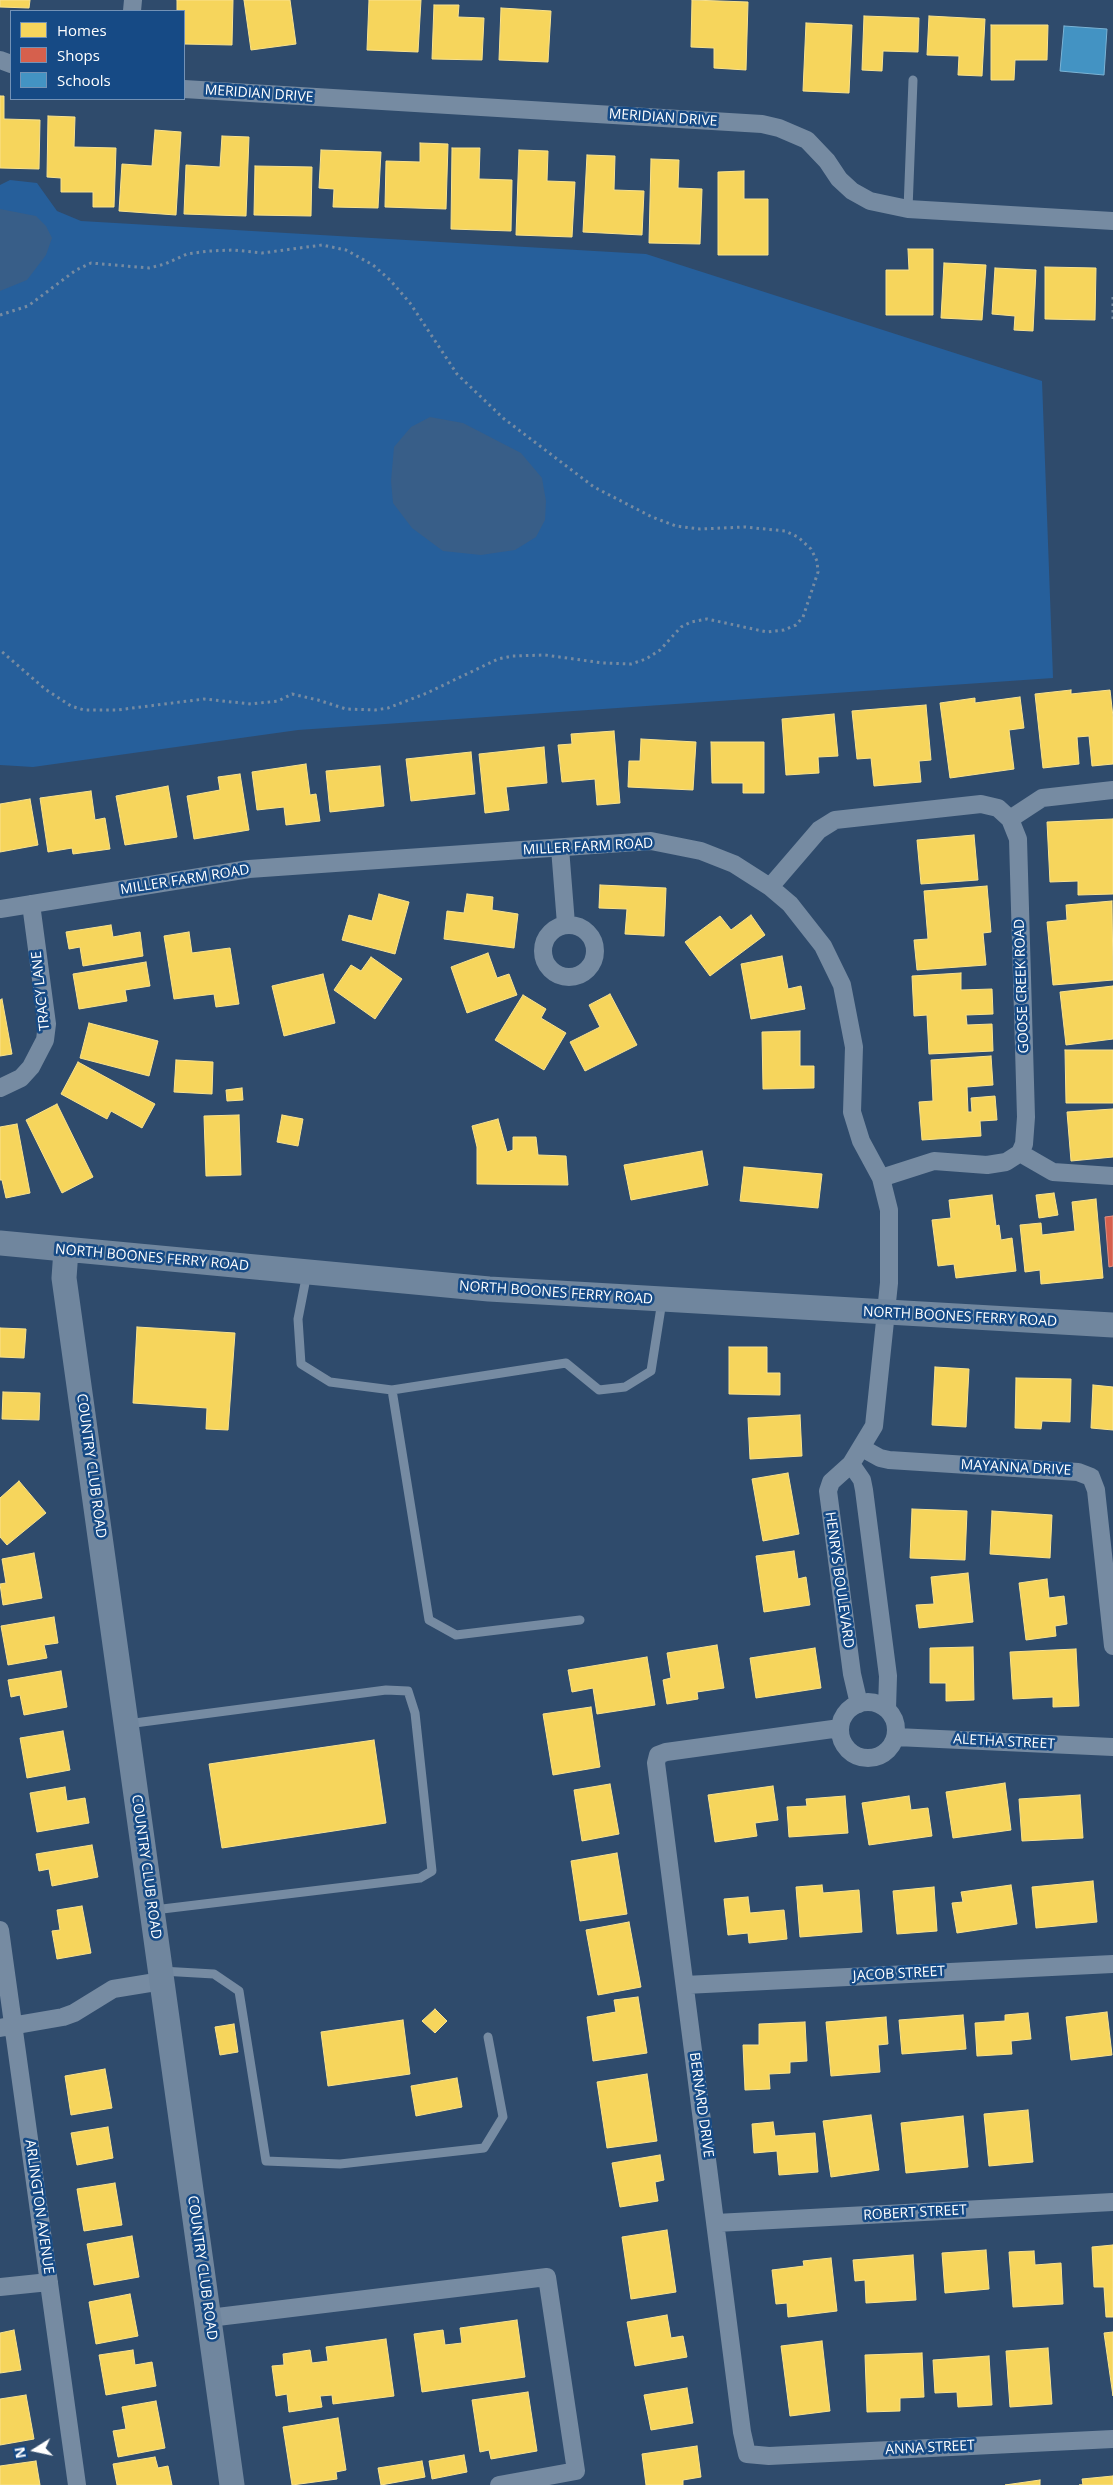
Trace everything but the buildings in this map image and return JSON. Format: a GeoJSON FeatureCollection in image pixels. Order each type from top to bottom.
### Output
{"type":"FeatureCollection","features":[{"type":"Feature","properties":{"kind":"street","name":"MERIDIAN DRIVE"},"geometry":{"type":"LineString","coordinates":[[185,89],[762,124],[779,128],[807,140],[827,161],[839,180],[862,198],[908,210],[1112,221]]}},
{"type":"Feature","properties":{"kind":"street"},"geometry":{"type":"LineString","coordinates":[[770,887],[819,830],[836,820],[981,804],[998,808],[1010,819],[1042,798],[1113,790]]}},
{"type":"Feature","properties":{"kind":"street","name":"GOOSE CREEK ROAD"},"geometry":{"type":"LineString","coordinates":[[1010,819],[1018,838],[1026,1117],[1026,1134],[1020,1154]]}},
{"type":"Feature","properties":{"kind":"street","name":"MILLER FARM ROAD"},"geometry":{"type":"LineString","coordinates":[[0,909],[249,869],[651,842],[701,851],[734,864],[770,887],[790,904],[823,946],[842,984],[854,1047],[852,1112],[861,1141],[881,1178],[890,1224],[886,1313]]}},
{"type":"Feature","properties":{"kind":"street"},"geometry":{"type":"LineString","coordinates":[[560,848],[566,924]]}},
{"type":"Feature","properties":{"kind":"street","name":"TRACY LANE"},"geometry":{"type":"LineString","coordinates":[[0,1088],[21,1078],[31,1067],[45,1040],[47,1024],[31,904]]}},
{"type":"Feature","properties":{"kind":"street"},"geometry":{"type":"LineString","coordinates":[[881,1178],[934,1161],[996,1164],[1013,1159],[1020,1154],[1053,1172],[1113,1176]]}},
{"type":"Feature","properties":{"kind":"street","name":"NORTH BOONES FERRY ROAD"},"geometry":{"type":"LineString","coordinates":[[0,1243],[490,1289],[1113,1326]]}},
{"type":"Feature","properties":{"kind":"street","name":"COUNTRY CLUB ROAD"},"geometry":{"type":"LineString","coordinates":[[66,1250],[64,1278],[232,2485]]}},
{"type":"Feature","properties":{"kind":"street","name":"HENRYS BOULEVARD"},"geometry":{"type":"LineString","coordinates":[[859,1704],[852,1674],[828,1491],[831,1482],[850,1464],[862,1448],[874,1426],[886,1313]]}},
{"type":"Feature","properties":{"kind":"street","name":"MAYANNA DRIVE"},"geometry":{"type":"LineString","coordinates":[[862,1448],[889,1460],[1078,1472],[1091,1477],[1096,1490],[1113,1646]]}},
{"type":"Feature","properties":{"kind":"street"},"geometry":{"type":"LineString","coordinates":[[850,1464],[862,1480],[864,1490],[888,1676],[887,1709],[896,1726],[896,1737],[886,1752],[877,1757],[860,1757],[848,1750],[842,1742],[840,1728],[846,1714],[859,1704],[870,1702],[887,1709]]}},
{"type":"Feature","properties":{"kind":"street","name":"BERNARD DRIVE"},"geometry":{"type":"LineString","coordinates":[[747,2454],[742,2432],[657,1775],[658,1755],[676,1750],[840,1728]]}},
{"type":"Feature","properties":{"kind":"street","name":"ALETHA STREET"},"geometry":{"type":"LineString","coordinates":[[896,1737],[1113,1747]]}},
{"type":"Feature","properties":{"kind":"street","name":"ARLINGTON AVENUE"},"geometry":{"type":"LineString","coordinates":[[0,1930],[7,2026],[50,2282],[77,2485]]}},
{"type":"Feature","properties":{"kind":"street","name":"JACOB STREET"},"geometry":{"type":"LineString","coordinates":[[685,1985],[1113,1964]]}},
{"type":"Feature","properties":{"kind":"street"},"geometry":{"type":"LineString","coordinates":[[7,2026],[74,2014],[113,1989],[162,1976]]}},
{"type":"Feature","properties":{"kind":"street","name":"ROBERT STREET"},"geometry":{"type":"LineString","coordinates":[[716,2224],[1113,2202]]}},
{"type":"Feature","properties":{"kind":"street"},"geometry":{"type":"LineString","coordinates":[[209,2318],[547,2277],[576,2471],[499,2485]]}},
{"type":"Feature","properties":{"kind":"street"},"geometry":{"type":"LineString","coordinates":[[0,2287],[50,2282]]}},
{"type":"Feature","properties":{"kind":"street","name":"ANNA STREET"},"geometry":{"type":"LineString","coordinates":[[747,2454],[769,2456],[1113,2439]]}},
{"type":"Feature","properties":{"kind":"lane"},"geometry":{"type":"LineString","coordinates":[[908,210],[913,80]]}},
{"type":"Feature","properties":{"kind":"lane"},"geometry":{"type":"LineString","coordinates":[[307,1272],[298,1319],[301,1364],[330,1382],[392,1390],[566,1363],[599,1390],[625,1387],[650,1371],[662,1300]]}},
{"type":"Feature","properties":{"kind":"lane"},"geometry":{"type":"LineString","coordinates":[[392,1390],[429,1620],[456,1635],[580,1620]]}},
{"type":"Feature","properties":{"kind":"lane"},"geometry":{"type":"LineString","coordinates":[[126,1724],[386,1690],[408,1691],[415,1713],[432,1871],[420,1878],[152,1910]]}},
{"type":"Feature","properties":{"kind":"lane"},"geometry":{"type":"LineString","coordinates":[[162,1976],[214,1974],[239,1991],[266,2162],[340,2164],[484,2148],[504,2117],[488,2037]]}},
{"type":"Feature","properties":{"kind":"path"},"geometry":{"type":"LineString","coordinates":[[0,315],[28,306],[76,270],[90,264],[149,268],[187,254],[209,250],[262,253],[322,245],[346,250],[374,265],[390,280],[410,303],[456,374],[503,418],[594,487],[652,517],[676,526],[700,529],[745,527],[785,531],[798,538],[811,549],[817,561],[818,572],[803,617],[796,625],[784,630],[767,632],[707,619],[691,622],[682,627],[660,650],[646,660],[631,664],[603,663],[545,655],[512,656],[498,660],[427,693],[388,708],[375,710],[346,709],[292,694],[278,700],[251,704],[204,699],[117,710],[84,710],[71,706],[45,689],[0,650]]}},
{"type":"Feature","properties":{"kind":"path"},"geometry":{"type":"LineString","coordinates":[[1113,297],[1113,323]]}},
{"type":"Feature","properties":{"kind":"shaded area"},"geometry":{"type":"Polygon","coordinates":[[[10,180],[37,183],[57,211],[81,221],[646,254],[1042,381],[1053,678],[298,730],[33,767],[0,765],[0,185],[10,180]]]}},
{"type":"Feature","properties":{"kind":"shaded area"},"geometry":{"type":"Polygon","coordinates":[[[0,209],[36,216],[46,226],[52,238],[46,255],[27,280],[0,291],[0,209]]]}},
{"type":"Feature","properties":{"kind":"shaded area"},"geometry":{"type":"Polygon","coordinates":[[[430,417],[463,423],[521,453],[542,478],[546,501],[545,520],[536,537],[515,550],[481,555],[443,551],[412,528],[393,503],[391,481],[394,447],[411,427],[430,417]]]}}]}
